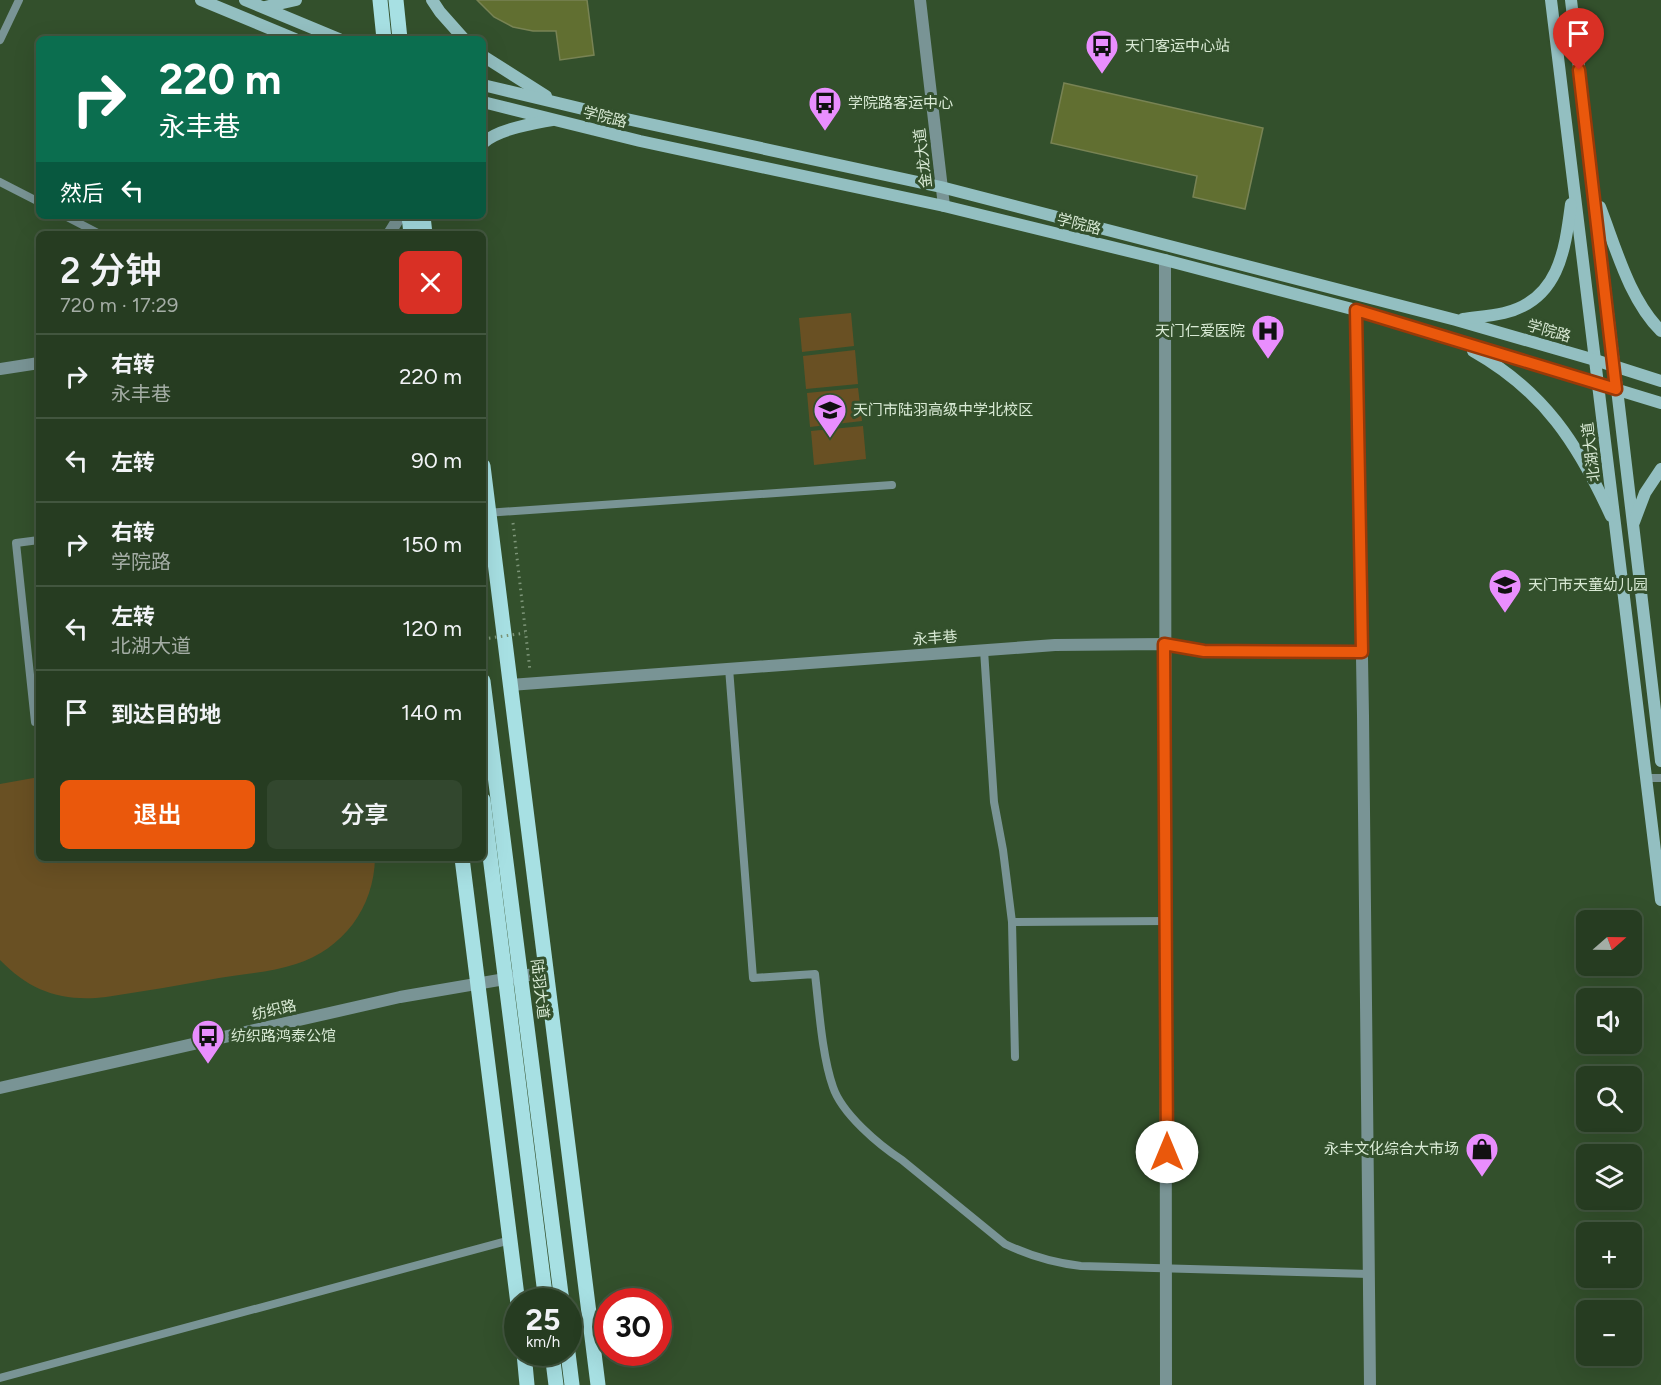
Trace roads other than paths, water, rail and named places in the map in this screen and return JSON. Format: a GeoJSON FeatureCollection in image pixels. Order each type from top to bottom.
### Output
{"type":"FeatureCollection","features":[{"type":"Feature","properties":{"kind":"main road"},"geometry":{"type":"LineString","coordinates":[[201,0],[288,36]]}},
{"type":"Feature","properties":{"kind":"main road"},"geometry":{"type":"LineString","coordinates":[[245,0],[332,36]]}},
{"type":"Feature","properties":{"kind":"main road"},"geometry":{"type":"LineString","coordinates":[[263,7],[296,0]]}},
{"type":"Feature","properties":{"kind":"main road"},"geometry":{"type":"LineString","coordinates":[[380,0],[384,36]]}},
{"type":"Feature","properties":{"kind":"main road"},"geometry":{"type":"LineString","coordinates":[[396,0],[400,36]]}},
{"type":"Feature","properties":{"kind":"main road"},"geometry":{"type":"LineString","coordinates":[[432,0],[461,36]]}},
{"type":"Feature","properties":{"kind":"main road","name":"北湖大道"},"geometry":{"type":"LineString","coordinates":[[1551,0],[1661,900]]}},
{"type":"Feature","properties":{"kind":"main road"},"geometry":{"type":"LineString","coordinates":[[1571,0],[1661,761]]}},
{"type":"Feature","properties":{"kind":"main road"},"geometry":{"type":"LineString","coordinates":[[260,25],[273,36]]}},
{"type":"Feature","properties":{"kind":"main road"},"geometry":{"type":"LineString","coordinates":[[486,58],[560,104]]}},
{"type":"Feature","properties":{"kind":"main road","name":"学院路"},"geometry":{"type":"LineString","coordinates":[[486,86],[941,187],[1456,320],[1661,381]]}},
{"type":"Feature","properties":{"kind":"main road","name":"学院路"},"geometry":{"type":"LineString","coordinates":[[486,103],[640,141],[944,206],[1165,260],[1356,310],[1661,403]]}},
{"type":"Feature","properties":{"kind":"main road"},"geometry":{"type":"LineString","coordinates":[[486,141],[522,127],[556,120]]}},
{"type":"Feature","properties":{"kind":"main road"},"geometry":{"type":"LineString","coordinates":[[1456,320],[1505,313],[1522,307],[1538,296],[1553,278],[1562,261],[1574,185]]}},
{"type":"Feature","properties":{"kind":"main road"},"geometry":{"type":"LineString","coordinates":[[1593,188],[1633,289],[1646,313],[1661,331]]}},
{"type":"Feature","properties":{"kind":"main road"},"geometry":{"type":"LineString","coordinates":[[1454,340],[1503,369],[1527,387],[1541,402],[1556,420],[1586,466],[1616,526]]}},
{"type":"Feature","properties":{"kind":"main road"},"geometry":{"type":"LineString","coordinates":[[1632,526],[1644,493],[1661,469]]}},
{"type":"Feature","properties":{"kind":"main road"},"geometry":{"type":"LineString","coordinates":[[486,513],[510,685],[598,1385]]}},
{"type":"Feature","properties":{"kind":"main road","name":"陆羽大道"},"geometry":{"type":"LineString","coordinates":[[486,711],[545,1288]]}},
{"type":"Feature","properties":{"kind":"main road","name":"陆羽大道"},"geometry":{"type":"LineString","coordinates":[[486,818],[513,978],[560,1288]]}},
{"type":"Feature","properties":{"kind":"main road"},"geometry":{"type":"LineString","coordinates":[[462,861],[516,1288]]}},
{"type":"Feature","properties":{"kind":"main road"},"geometry":{"type":"LineString","coordinates":[[525,1366],[527,1385]]}},
{"type":"Feature","properties":{"kind":"main road"},"geometry":{"type":"LineString","coordinates":[[554,1366],[556,1385]]}},
{"type":"Feature","properties":{"kind":"main road"},"geometry":{"type":"LineString","coordinates":[[570,1366],[572,1385]]}},
{"type":"Feature","properties":{"kind":"street","name":"金龙大道"},"geometry":{"type":"LineString","coordinates":[[920,0],[944,206]]}},
{"type":"Feature","properties":{"kind":"street"},"geometry":{"type":"LineString","coordinates":[[1165,260],[1166,1385]]}},
{"type":"Feature","properties":{"kind":"street"},"geometry":{"type":"LineString","coordinates":[[1356,310],[1370,1385]]}},
{"type":"Feature","properties":{"kind":"street"},"geometry":{"type":"LineString","coordinates":[[0,369],[36,363]]}},
{"type":"Feature","properties":{"kind":"street","name":"永丰巷"},"geometry":{"type":"LineString","coordinates":[[510,685],[1055,645],[1164,644],[1204,651],[1362,652]]}},
{"type":"Feature","properties":{"kind":"street","name":"纺织路"},"geometry":{"type":"LineString","coordinates":[[0,1088],[400,997],[546,972]]}},
{"type":"Feature","properties":{"kind":"lane"},"geometry":{"type":"LineString","coordinates":[[0,40],[19,0]]}},
{"type":"Feature","properties":{"kind":"lane"},"geometry":{"type":"LineString","coordinates":[[0,182],[36,200]]}},
{"type":"Feature","properties":{"kind":"lane"},"geometry":{"type":"LineString","coordinates":[[71,219],[94,231]]}},
{"type":"Feature","properties":{"kind":"lane"},"geometry":{"type":"LineString","coordinates":[[486,513],[892,485]]}},
{"type":"Feature","properties":{"kind":"lane"},"geometry":{"type":"LineString","coordinates":[[36,540],[16,543],[34,722],[36,722]]}},
{"type":"Feature","properties":{"kind":"lane"},"geometry":{"type":"LineString","coordinates":[[984,650],[994,802],[1012,922],[1015,1057]]}},
{"type":"Feature","properties":{"kind":"lane"},"geometry":{"type":"LineString","coordinates":[[729,668],[753,978],[815,974],[833,1089],[842,1106],[884,1148],[1005,1244],[1038,1258],[1058,1263],[1369,1274]]}},
{"type":"Feature","properties":{"kind":"lane"},"geometry":{"type":"LineString","coordinates":[[1646,778],[1661,778]]}},
{"type":"Feature","properties":{"kind":"lane"},"geometry":{"type":"LineString","coordinates":[[1012,922],[1166,921]]}},
{"type":"Feature","properties":{"kind":"lane"},"geometry":{"type":"LineString","coordinates":[[0,1378],[510,1240]]}},
{"type":"Feature","properties":{"kind":"place","name":"天门客运中心站"},"geometry":{"type":"Point","coordinates":[1102,75]}},
{"type":"Feature","properties":{"kind":"place","name":"学院路客运中心"},"geometry":{"type":"Point","coordinates":[825,132]}},
{"type":"Feature","properties":{"kind":"place","name":"天门仁爱医院"},"geometry":{"type":"Point","coordinates":[1268,360]}},
{"type":"Feature","properties":{"kind":"place","name":"天门市陆羽高级中学北校区"},"geometry":{"type":"Point","coordinates":[830,439]}},
{"type":"Feature","properties":{"kind":"place","name":"天门市天童幼儿园"},"geometry":{"type":"Point","coordinates":[1505,614]}},
{"type":"Feature","properties":{"kind":"place","name":"纺织路鸿泰公馆"},"geometry":{"type":"Point","coordinates":[208,1065]}},
{"type":"Feature","properties":{"kind":"place","name":"永丰文化综合大市场"},"geometry":{"type":"Point","coordinates":[1482,1178]}}]}
